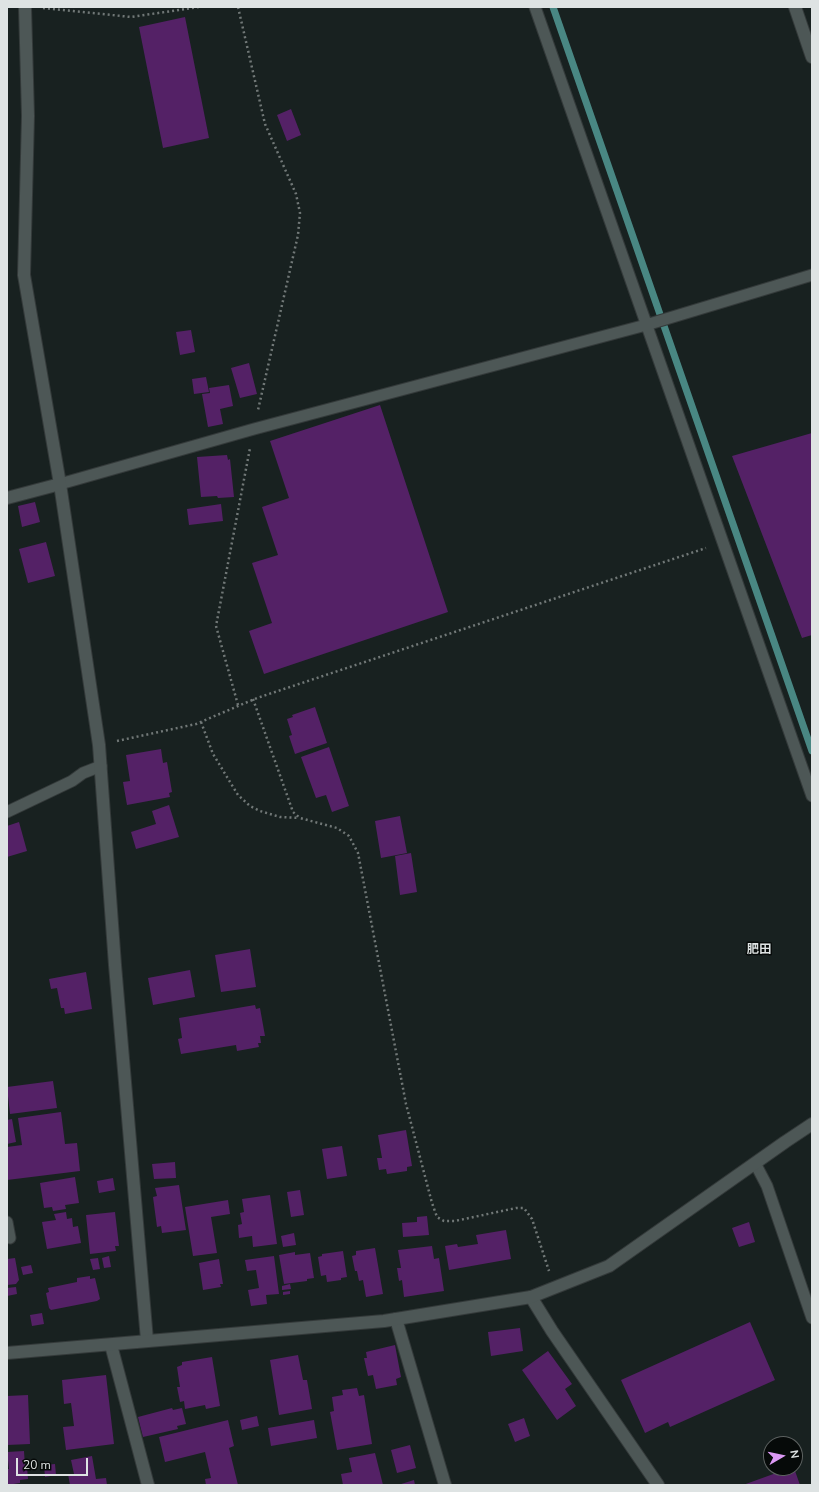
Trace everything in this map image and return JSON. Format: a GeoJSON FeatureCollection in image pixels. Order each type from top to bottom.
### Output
{"type":"FeatureCollection","features":[{"type":"Feature","properties":{"kind":"street"},"geometry":{"type":"LineString","coordinates":[[26,7],[28,116],[24,275],[60,484],[99,746],[115,965],[147,1340]]}},
{"type":"Feature","properties":{"kind":"street"},"geometry":{"type":"LineString","coordinates":[[795,7],[812,57]]}},
{"type":"Feature","properties":{"kind":"street"},"geometry":{"type":"LineString","coordinates":[[7,498],[60,484]]}},
{"type":"Feature","properties":{"kind":"street"},"geometry":{"type":"LineString","coordinates":[[7,1353],[110,1345],[147,1340],[396,1318],[532,1297],[609,1266],[812,1124]]}},
{"type":"Feature","properties":{"kind":"street"},"geometry":{"type":"LineString","coordinates":[[532,1297],[552,1331],[658,1485]]}},
{"type":"Feature","properties":{"kind":"street"},"geometry":{"type":"LineString","coordinates":[[396,1318],[445,1485]]}},
{"type":"Feature","properties":{"kind":"street"},"geometry":{"type":"LineString","coordinates":[[110,1345],[148,1485]]}},
{"type":"Feature","properties":{"kind":"lane"},"geometry":{"type":"LineString","coordinates":[[535,7],[650,323],[723,542],[812,796]]}},
{"type":"Feature","properties":{"kind":"lane"},"geometry":{"type":"LineString","coordinates":[[60,484],[254,429],[650,323],[812,275]]}},
{"type":"Feature","properties":{"kind":"lane"},"geometry":{"type":"LineString","coordinates":[[7,812],[101,766]]}},
{"type":"Feature","properties":{"kind":"lane"},"geometry":{"type":"LineString","coordinates":[[755,1163],[767,1186],[812,1318]]}},
{"type":"Feature","properties":{"kind":"lane"},"geometry":{"type":"LineString","coordinates":[[7,1222],[10,1238]]}},
{"type":"Feature","properties":{"kind":"path"},"geometry":{"type":"LineString","coordinates":[[36,7],[131,17],[199,7]]}},
{"type":"Feature","properties":{"kind":"path"},"geometry":{"type":"LineString","coordinates":[[238,7],[265,124],[296,194],[300,213],[298,235],[254,429],[216,626],[238,705]]}},
{"type":"Feature","properties":{"kind":"path"},"geometry":{"type":"LineString","coordinates":[[99,746],[201,722],[253,699],[723,542]]}},
{"type":"Feature","properties":{"kind":"path"},"geometry":{"type":"LineString","coordinates":[[253,699],[288,801],[293,812],[300,818]]}},
{"type":"Feature","properties":{"kind":"path"},"geometry":{"type":"LineString","coordinates":[[201,722],[213,754],[238,795],[250,806],[260,811],[280,817],[300,818],[337,828],[348,836],[358,853],[406,1104],[437,1217],[444,1221],[455,1221],[516,1208],[524,1208],[532,1219],[555,1288]]}},
{"type":"Feature","properties":{"kind":"building"},"geometry":{"type":"Polygon","coordinates":[[[185,17],[209,138],[163,148],[139,27],[185,17]]]}},
{"type":"Feature","properties":{"kind":"building"},"geometry":{"type":"Polygon","coordinates":[[[291,109],[301,135],[287,141],[277,115],[291,109]]]}},
{"type":"Feature","properties":{"kind":"building"},"geometry":{"type":"Polygon","coordinates":[[[191,330],[195,352],[180,355],[176,332],[191,330]]]}},
{"type":"Feature","properties":{"kind":"building"},"geometry":{"type":"Polygon","coordinates":[[[249,363],[257,394],[240,398],[231,368],[249,363]]]}},
{"type":"Feature","properties":{"kind":"building"},"geometry":{"type":"Polygon","coordinates":[[[206,377],[209,392],[194,394],[192,379],[206,377]]]}},
{"type":"Feature","properties":{"kind":"building"},"geometry":{"type":"Polygon","coordinates":[[[229,385],[233,406],[220,409],[223,424],[208,427],[202,394],[210,393],[209,388],[229,385]]]}},
{"type":"Feature","properties":{"kind":"building"},"geometry":{"type":"Polygon","coordinates":[[[380,405],[448,612],[264,674],[249,631],[272,623],[252,563],[278,555],[262,507],[289,498],[270,441],[380,405]]]}},
{"type":"Feature","properties":{"kind":"building"},"geometry":{"type":"Polygon","coordinates":[[[812,433],[812,635],[802,638],[732,456],[812,433]]]}},
{"type":"Feature","properties":{"kind":"building"},"geometry":{"type":"Polygon","coordinates":[[[227,455],[228,460],[230,459],[234,497],[201,497],[197,457],[227,455]]]}},
{"type":"Feature","properties":{"kind":"building"},"geometry":{"type":"Polygon","coordinates":[[[35,502],[40,522],[22,527],[18,506],[35,502]]]}},
{"type":"Feature","properties":{"kind":"building"},"geometry":{"type":"Polygon","coordinates":[[[221,504],[223,521],[189,525],[187,509],[221,504]]]}},
{"type":"Feature","properties":{"kind":"building"},"geometry":{"type":"Polygon","coordinates":[[[46,542],[55,576],[28,583],[19,549],[46,542]]]}},
{"type":"Feature","properties":{"kind":"building"},"geometry":{"type":"Polygon","coordinates":[[[315,707],[327,743],[295,754],[289,736],[292,735],[287,719],[293,717],[292,715],[315,707]]]}},
{"type":"Feature","properties":{"kind":"building"},"geometry":{"type":"Polygon","coordinates":[[[329,747],[349,806],[332,812],[326,795],[316,798],[301,757],[329,747]]]}},
{"type":"Feature","properties":{"kind":"building"},"geometry":{"type":"Polygon","coordinates":[[[161,749],[163,763],[167,762],[172,792],[169,793],[170,797],[127,805],[123,782],[130,781],[126,755],[161,749]]]}},
{"type":"Feature","properties":{"kind":"building"},"geometry":{"type":"Polygon","coordinates":[[[169,805],[179,837],[136,849],[131,832],[156,824],[152,811],[169,805]]]}},
{"type":"Feature","properties":{"kind":"building"},"geometry":{"type":"Polygon","coordinates":[[[400,816],[407,853],[381,858],[375,821],[400,816]]]}},
{"type":"Feature","properties":{"kind":"building"},"geometry":{"type":"Polygon","coordinates":[[[19,822],[27,851],[7,857],[7,826],[19,822]]]}},
{"type":"Feature","properties":{"kind":"building"},"geometry":{"type":"Polygon","coordinates":[[[411,853],[417,892],[400,895],[395,856],[411,853]]]}},
{"type":"Feature","properties":{"kind":"building"},"geometry":{"type":"Polygon","coordinates":[[[250,949],[256,987],[221,992],[215,955],[250,949]]]}},
{"type":"Feature","properties":{"kind":"building"},"geometry":{"type":"Polygon","coordinates":[[[190,970],[195,997],[153,1005],[148,978],[190,970]]]}},
{"type":"Feature","properties":{"kind":"building"},"geometry":{"type":"Polygon","coordinates":[[[86,972],[92,1009],[65,1014],[64,1008],[61,1008],[57,988],[51,989],[49,979],[86,972]]]}},
{"type":"Feature","properties":{"kind":"building"},"geometry":{"type":"Polygon","coordinates":[[[255,1005],[256,1009],[260,1008],[265,1036],[260,1036],[261,1043],[258,1043],[259,1047],[237,1051],[236,1045],[181,1054],[178,1039],[182,1038],[179,1018],[255,1005]]]}},
{"type":"Feature","properties":{"kind":"building"},"geometry":{"type":"Polygon","coordinates":[[[53,1081],[57,1108],[10,1114],[7,1087],[53,1081]]]}},
{"type":"Feature","properties":{"kind":"building"},"geometry":{"type":"Polygon","coordinates":[[[61,1112],[65,1144],[77,1143],[80,1171],[7,1180],[7,1147],[22,1145],[18,1118],[61,1112]]]}},
{"type":"Feature","properties":{"kind":"building"},"geometry":{"type":"Polygon","coordinates":[[[12,1119],[16,1142],[7,1144],[7,1120],[12,1119]]]}},
{"type":"Feature","properties":{"kind":"building"},"geometry":{"type":"Polygon","coordinates":[[[406,1130],[412,1166],[407,1167],[407,1171],[387,1174],[386,1169],[379,1170],[377,1158],[382,1158],[378,1135],[406,1130]]]}},
{"type":"Feature","properties":{"kind":"building"},"geometry":{"type":"Polygon","coordinates":[[[342,1146],[347,1176],[327,1179],[322,1149],[342,1146]]]}},
{"type":"Feature","properties":{"kind":"building"},"geometry":{"type":"Polygon","coordinates":[[[175,1162],[176,1178],[154,1179],[152,1164],[175,1162]]]}},
{"type":"Feature","properties":{"kind":"building"},"geometry":{"type":"Polygon","coordinates":[[[75,1177],[79,1203],[65,1205],[66,1209],[53,1211],[52,1207],[44,1208],[40,1183],[75,1177]]]}},
{"type":"Feature","properties":{"kind":"building"},"geometry":{"type":"Polygon","coordinates":[[[113,1178],[115,1190],[99,1193],[97,1181],[113,1178]]]}},
{"type":"Feature","properties":{"kind":"building"},"geometry":{"type":"Polygon","coordinates":[[[179,1185],[186,1230],[162,1233],[161,1226],[157,1227],[153,1197],[157,1196],[155,1188],[179,1185]]]}},
{"type":"Feature","properties":{"kind":"building"},"geometry":{"type":"Polygon","coordinates":[[[300,1190],[304,1215],[291,1217],[287,1192],[300,1190]]]}},
{"type":"Feature","properties":{"kind":"building"},"geometry":{"type":"Polygon","coordinates":[[[270,1195],[277,1244],[253,1247],[252,1236],[239,1238],[238,1225],[242,1224],[240,1213],[244,1212],[242,1199],[270,1195]]]}},
{"type":"Feature","properties":{"kind":"building"},"geometry":{"type":"Polygon","coordinates":[[[228,1200],[230,1214],[211,1217],[217,1253],[193,1256],[185,1207],[228,1200]]]}},
{"type":"Feature","properties":{"kind":"building"},"geometry":{"type":"Polygon","coordinates":[[[66,1212],[67,1219],[72,1218],[73,1227],[78,1226],[81,1243],[47,1249],[42,1222],[56,1220],[54,1214],[66,1212]]]}},
{"type":"Feature","properties":{"kind":"building"},"geometry":{"type":"Polygon","coordinates":[[[115,1212],[119,1246],[115,1246],[116,1251],[90,1254],[86,1215],[115,1212]]]}},
{"type":"Feature","properties":{"kind":"building"},"geometry":{"type":"Polygon","coordinates":[[[427,1216],[429,1235],[403,1237],[402,1223],[417,1222],[417,1217],[427,1216]]]}},
{"type":"Feature","properties":{"kind":"building"},"geometry":{"type":"Polygon","coordinates":[[[749,1222],[755,1242],[739,1247],[732,1228],[749,1222]]]}},
{"type":"Feature","properties":{"kind":"building"},"geometry":{"type":"Polygon","coordinates":[[[506,1230],[511,1259],[449,1270],[445,1246],[457,1244],[458,1247],[478,1244],[476,1235],[506,1230]]]}},
{"type":"Feature","properties":{"kind":"building"},"geometry":{"type":"Polygon","coordinates":[[[294,1233],[296,1245],[283,1247],[281,1236],[294,1233]]]}},
{"type":"Feature","properties":{"kind":"building"},"geometry":{"type":"Polygon","coordinates":[[[432,1246],[434,1259],[439,1258],[444,1291],[404,1297],[402,1280],[399,1281],[397,1268],[401,1268],[398,1250],[432,1246]]]}},
{"type":"Feature","properties":{"kind":"building"},"geometry":{"type":"Polygon","coordinates":[[[375,1248],[383,1294],[366,1297],[363,1280],[359,1281],[352,1256],[356,1255],[356,1251],[375,1248]]]}},
{"type":"Feature","properties":{"kind":"building"},"geometry":{"type":"Polygon","coordinates":[[[343,1251],[347,1277],[341,1278],[341,1280],[327,1282],[326,1275],[321,1276],[318,1257],[322,1256],[322,1254],[343,1251]]]}},
{"type":"Feature","properties":{"kind":"building"},"geometry":{"type":"Polygon","coordinates":[[[295,1252],[295,1255],[310,1253],[314,1278],[307,1279],[307,1281],[284,1284],[279,1255],[295,1252]]]}},
{"type":"Feature","properties":{"kind":"building"},"geometry":{"type":"Polygon","coordinates":[[[109,1256],[111,1267],[104,1268],[102,1258],[109,1256]]]}},
{"type":"Feature","properties":{"kind":"building"},"geometry":{"type":"Polygon","coordinates":[[[274,1256],[279,1294],[266,1295],[267,1304],[251,1306],[248,1290],[259,1288],[256,1270],[247,1271],[245,1260],[274,1256]]]}},
{"type":"Feature","properties":{"kind":"building"},"geometry":{"type":"Polygon","coordinates":[[[15,1258],[19,1280],[16,1284],[7,1285],[7,1259],[15,1258]]]}},
{"type":"Feature","properties":{"kind":"building"},"geometry":{"type":"Polygon","coordinates":[[[98,1258],[100,1269],[93,1270],[90,1259],[98,1258]]]}},
{"type":"Feature","properties":{"kind":"building"},"geometry":{"type":"Polygon","coordinates":[[[219,1259],[223,1284],[220,1284],[221,1287],[203,1290],[199,1263],[219,1259]]]}},
{"type":"Feature","properties":{"kind":"building"},"geometry":{"type":"Polygon","coordinates":[[[31,1265],[33,1273],[23,1275],[21,1267],[31,1265]]]}},
{"type":"Feature","properties":{"kind":"building"},"geometry":{"type":"Polygon","coordinates":[[[90,1276],[90,1279],[95,1278],[100,1299],[97,1301],[51,1310],[49,1308],[46,1293],[49,1292],[48,1288],[77,1282],[77,1278],[90,1276]]]}},
{"type":"Feature","properties":{"kind":"building"},"geometry":{"type":"Polygon","coordinates":[[[290,1284],[291,1289],[282,1290],[282,1286],[290,1284]]]}},
{"type":"Feature","properties":{"kind":"building"},"geometry":{"type":"Polygon","coordinates":[[[16,1287],[17,1294],[7,1296],[7,1288],[16,1287]]]}},
{"type":"Feature","properties":{"kind":"building"},"geometry":{"type":"Polygon","coordinates":[[[290,1291],[290,1294],[283,1295],[283,1292],[290,1291]]]}},
{"type":"Feature","properties":{"kind":"building"},"geometry":{"type":"Polygon","coordinates":[[[42,1313],[44,1324],[32,1326],[30,1315],[42,1313]]]}},
{"type":"Feature","properties":{"kind":"building"},"geometry":{"type":"Polygon","coordinates":[[[750,1322],[775,1380],[670,1427],[668,1422],[645,1433],[621,1380],[750,1322]]]}},
{"type":"Feature","properties":{"kind":"building"},"geometry":{"type":"Polygon","coordinates":[[[520,1328],[523,1351],[491,1356],[488,1332],[520,1328]]]}},
{"type":"Feature","properties":{"kind":"building"},"geometry":{"type":"Polygon","coordinates":[[[395,1345],[401,1377],[396,1379],[397,1385],[376,1389],[373,1375],[368,1376],[364,1358],[367,1358],[366,1352],[395,1345]]]}},
{"type":"Feature","properties":{"kind":"building"},"geometry":{"type":"Polygon","coordinates":[[[548,1351],[572,1384],[565,1389],[576,1406],[557,1420],[522,1370],[548,1351]]]}},
{"type":"Feature","properties":{"kind":"building"},"geometry":{"type":"Polygon","coordinates":[[[298,1355],[303,1380],[307,1380],[312,1409],[279,1415],[270,1360],[298,1355]]]}},
{"type":"Feature","properties":{"kind":"building"},"geometry":{"type":"Polygon","coordinates":[[[212,1357],[220,1406],[206,1409],[205,1405],[185,1409],[184,1401],[180,1402],[177,1387],[180,1387],[177,1367],[182,1365],[182,1362],[212,1357]]]}},
{"type":"Feature","properties":{"kind":"building"},"geometry":{"type":"Polygon","coordinates":[[[106,1375],[114,1444],[66,1450],[63,1427],[74,1426],[71,1403],[64,1404],[62,1380],[106,1375]]]}},
{"type":"Feature","properties":{"kind":"building"},"geometry":{"type":"Polygon","coordinates":[[[357,1388],[359,1396],[364,1395],[372,1444],[337,1450],[330,1412],[334,1411],[332,1397],[343,1395],[342,1390],[357,1388]]]}},
{"type":"Feature","properties":{"kind":"building"},"geometry":{"type":"Polygon","coordinates":[[[28,1395],[30,1444],[7,1445],[7,1396],[28,1395]]]}},
{"type":"Feature","properties":{"kind":"building"},"geometry":{"type":"Polygon","coordinates":[[[172,1408],[173,1410],[182,1408],[186,1424],[177,1426],[178,1429],[143,1437],[138,1417],[172,1408]]]}},
{"type":"Feature","properties":{"kind":"building"},"geometry":{"type":"Polygon","coordinates":[[[257,1416],[259,1426],[242,1430],[240,1420],[257,1416]]]}},
{"type":"Feature","properties":{"kind":"building"},"geometry":{"type":"Polygon","coordinates":[[[524,1418],[530,1436],[515,1442],[508,1424],[524,1418]]]}},
{"type":"Feature","properties":{"kind":"building"},"geometry":{"type":"Polygon","coordinates":[[[228,1420],[234,1446],[229,1448],[238,1485],[206,1485],[205,1479],[211,1478],[205,1452],[165,1462],[159,1437],[228,1420]]]}},
{"type":"Feature","properties":{"kind":"building"},"geometry":{"type":"Polygon","coordinates":[[[314,1420],[317,1438],[271,1446],[268,1428],[314,1420]]]}},
{"type":"Feature","properties":{"kind":"building"},"geometry":{"type":"Polygon","coordinates":[[[410,1445],[416,1468],[397,1473],[391,1450],[410,1445]]]}},
{"type":"Feature","properties":{"kind":"building"},"geometry":{"type":"Polygon","coordinates":[[[24,1451],[25,1467],[27,1467],[28,1479],[20,1480],[20,1483],[7,1485],[7,1469],[9,1469],[7,1452],[24,1451]]]}},
{"type":"Feature","properties":{"kind":"building"},"geometry":{"type":"Polygon","coordinates":[[[375,1453],[383,1485],[343,1485],[341,1474],[352,1472],[349,1458],[375,1453]]]}},
{"type":"Feature","properties":{"kind":"building"},"geometry":{"type":"Polygon","coordinates":[[[92,1456],[96,1479],[106,1478],[107,1485],[70,1485],[68,1474],[74,1474],[71,1460],[92,1456]]]}},
{"type":"Feature","properties":{"kind":"building"},"geometry":{"type":"Polygon","coordinates":[[[55,1464],[56,1475],[45,1477],[44,1465],[55,1464]]]}},
{"type":"Feature","properties":{"kind":"building"},"geometry":{"type":"Polygon","coordinates":[[[768,1476],[797,1476],[800,1485],[743,1485],[768,1476]]]}},
{"type":"Feature","properties":{"kind":"building"},"geometry":{"type":"Polygon","coordinates":[[[414,1480],[415,1485],[398,1485],[414,1480]]]}},
{"type":"Feature","properties":{"kind":"waterway"},"geometry":{"type":"LineString","coordinates":[[553,7],[812,751]]}},
{"type":"Feature","properties":{"kind":"district","name":"肥田"},"geometry":{"type":"Point","coordinates":[759,950]}}]}
